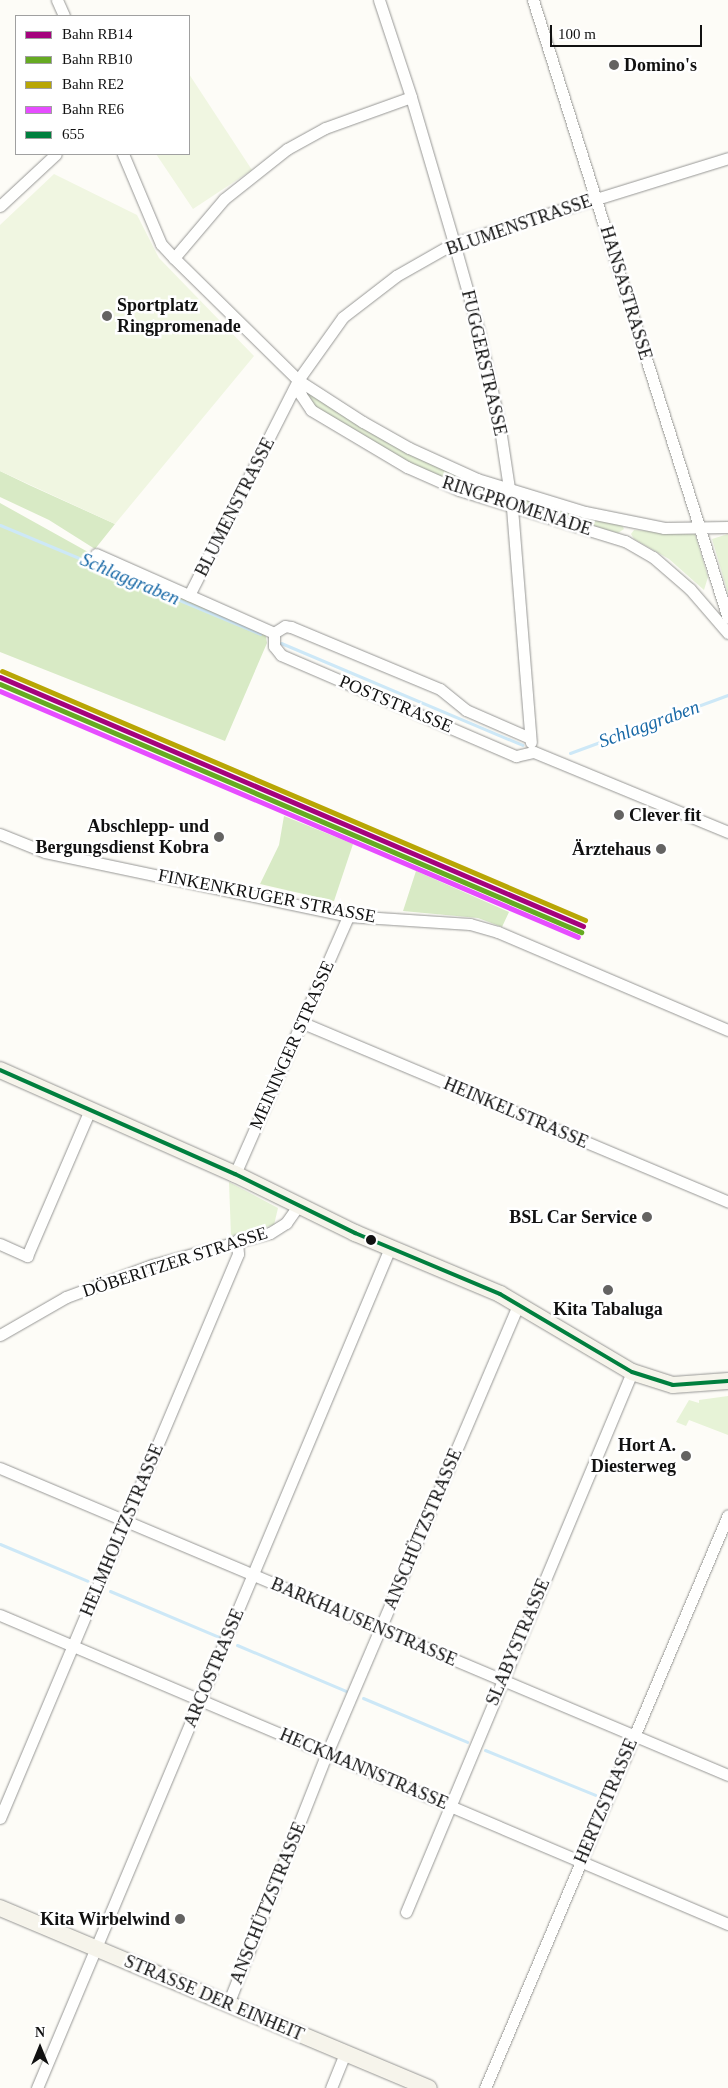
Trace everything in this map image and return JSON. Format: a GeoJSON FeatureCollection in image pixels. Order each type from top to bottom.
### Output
{"type":"FeatureCollection","features":[{"type":"Feature","properties":{"kind":"street"},"geometry":{"type":"LineString","coordinates":[[56,0],[64,15]]}},
{"type":"Feature","properties":{"kind":"street","name":"FUGGERSTRASSE"},"geometry":{"type":"LineString","coordinates":[[379,0],[411,96],[479,332],[510,488],[530,738]]}},
{"type":"Feature","properties":{"kind":"street","name":"HANSASTRASSE"},"geometry":{"type":"LineString","coordinates":[[533,0],[728,618]]}},
{"type":"Feature","properties":{"kind":"street"},"geometry":{"type":"LineString","coordinates":[[174,258],[224,199],[287,149],[325,128],[411,96]]}},
{"type":"Feature","properties":{"kind":"street"},"geometry":{"type":"LineString","coordinates":[[0,206],[55,155]]}},
{"type":"Feature","properties":{"kind":"street","name":"RINGPROMENADE"},"geometry":{"type":"LineString","coordinates":[[123,155],[161,244],[298,380],[409,448],[477,479],[585,512],[664,528],[700,529],[728,527]]}},
{"type":"Feature","properties":{"kind":"street","name":"BLUMENSTRASSE"},"geometry":{"type":"LineString","coordinates":[[191,591],[298,380],[343,317],[396,276],[454,243],[728,158]]}},
{"type":"Feature","properties":{"kind":"street","name":"RINGPROMENADE"},"geometry":{"type":"LineString","coordinates":[[298,380],[301,396],[311,410],[357,440],[459,490],[512,508],[625,541],[653,557],[690,589],[728,633]]}},
{"type":"Feature","properties":{"kind":"street"},"geometry":{"type":"LineString","coordinates":[[625,541],[626,520]]}},
{"type":"Feature","properties":{"kind":"street"},"geometry":{"type":"LineString","coordinates":[[96,554],[191,591],[274,633]]}},
{"type":"Feature","properties":{"kind":"street","name":"POSTSTRASSE"},"geometry":{"type":"LineString","coordinates":[[530,738],[466,710],[440,689],[291,627],[285,626],[274,633],[274,646],[281,655],[516,756],[534,752],[728,832]]}},
{"type":"Feature","properties":{"kind":"street"},"geometry":{"type":"LineString","coordinates":[[530,738],[534,752]]}},
{"type":"Feature","properties":{"kind":"street","name":"FINKENKRUGER STRASSE"},"geometry":{"type":"LineString","coordinates":[[0,834],[45,852],[348,916],[470,924],[498,932],[728,1030]]}},
{"type":"Feature","properties":{"kind":"street","name":"MEININGER STRASSE"},"geometry":{"type":"LineString","coordinates":[[235,1174],[303,1023],[348,916]]}},
{"type":"Feature","properties":{"kind":"street","name":"HEINKELSTRASSE"},"geometry":{"type":"LineString","coordinates":[[303,1023],[728,1202]]}},
{"type":"Feature","properties":{"kind":"street"},"geometry":{"type":"LineString","coordinates":[[0,1070],[235,1174],[298,1206],[518,1304],[577,1342],[632,1372],[673,1385],[728,1381]]}},
{"type":"Feature","properties":{"kind":"street"},"geometry":{"type":"LineString","coordinates":[[0,1244],[27,1256],[90,1110]]}},
{"type":"Feature","properties":{"kind":"street","name":"DÖBERITZER STRASSE"},"geometry":{"type":"LineString","coordinates":[[0,1335],[66,1297],[152,1265],[278,1229],[298,1206]]}},
{"type":"Feature","properties":{"kind":"street","name":"HELMHOLTZSTRASSE"},"geometry":{"type":"LineString","coordinates":[[0,1818],[72,1645],[128,1522],[238,1254],[237,1240]]}},
{"type":"Feature","properties":{"kind":"street","name":"ARCOSTRASSE"},"geometry":{"type":"LineString","coordinates":[[37,2088],[254,1576],[390,1248]]}},
{"type":"Feature","properties":{"kind":"street","name":"ANSCHÜTZSTRASSE"},"geometry":{"type":"LineString","coordinates":[[228,2004],[327,1753],[518,1304]]}},
{"type":"Feature","properties":{"kind":"street","name":"SLABYSTRASSE"},"geometry":{"type":"LineString","coordinates":[[406,1912],[449,1805],[632,1372]]}},
{"type":"Feature","properties":{"kind":"street","name":"BARKHAUSENSTRASSE"},"geometry":{"type":"LineString","coordinates":[[0,1468],[380,1630],[728,1775]]}},
{"type":"Feature","properties":{"kind":"street","name":"HERTZSTRASSE"},"geometry":{"type":"LineString","coordinates":[[485,2088],[728,1515]]}},
{"type":"Feature","properties":{"kind":"street","name":"HECKMANNSTRASSE"},"geometry":{"type":"LineString","coordinates":[[0,1615],[728,1924]]}},
{"type":"Feature","properties":{"kind":"street","name":"STRASSE DER EINHEIT"},"geometry":{"type":"LineString","coordinates":[[0,1908],[429,2088]]}},
{"type":"Feature","properties":{"kind":"street"},"geometry":{"type":"LineString","coordinates":[[331,2088],[345,2053]]}},
{"type":"Feature","properties":{"kind":"green space"},"geometry":{"type":"Polygon","coordinates":[[[190,76],[252,170],[193,209],[157,155],[190,155],[190,76]]]}},
{"type":"Feature","properties":{"kind":"green space","name":"Sportplatz Ringpromenade"},"geometry":{"type":"Polygon","coordinates":[[[54,174],[137,215],[159,258],[254,356],[115,524],[0,471],[0,225],[54,174]]]}},
{"type":"Feature","properties":{"kind":"green space"},"geometry":{"type":"Polygon","coordinates":[[[310,392],[504,494],[506,496],[504,502],[427,473],[317,409],[307,394],[310,392]]]}},
{"type":"Feature","properties":{"kind":"green space"},"geometry":{"type":"Polygon","coordinates":[[[0,471],[115,524],[95,549],[49,520],[0,497],[0,471]]]}},
{"type":"Feature","properties":{"kind":"green space"},"geometry":{"type":"Polygon","coordinates":[[[518,498],[622,525],[624,529],[618,533],[555,516],[514,501],[518,498]]]}},
{"type":"Feature","properties":{"kind":"green space"},"geometry":{"type":"Polygon","coordinates":[[[0,503],[97,557],[265,631],[267,643],[225,741],[0,652],[0,503]]]}},
{"type":"Feature","properties":{"kind":"green space"},"geometry":{"type":"Polygon","coordinates":[[[634,530],[695,534],[708,577],[704,590],[669,559],[634,539],[631,534],[634,530]]]}},
{"type":"Feature","properties":{"kind":"green space"},"geometry":{"type":"Polygon","coordinates":[[[728,534],[728,593],[712,539],[728,534]]]}},
{"type":"Feature","properties":{"kind":"green space"},"geometry":{"type":"Polygon","coordinates":[[[284,816],[353,844],[334,901],[260,884],[279,845],[284,816]]]}},
{"type":"Feature","properties":{"kind":"green space"},"geometry":{"type":"Polygon","coordinates":[[[416,871],[509,912],[502,927],[478,918],[403,911],[416,871]]]}},
{"type":"Feature","properties":{"kind":"green space"},"geometry":{"type":"Polygon","coordinates":[[[229,1182],[278,1208],[274,1225],[231,1236],[229,1182]]]}},
{"type":"Feature","properties":{"kind":"green space"},"geometry":{"type":"Polygon","coordinates":[[[728,1396],[728,1435],[689,1420],[686,1426],[676,1422],[689,1400],[699,1403],[699,1400],[728,1396]]]}},
{"type":"Feature","properties":{"kind":"waterway","name":"Schlaggraben"},"geometry":{"type":"LineString","coordinates":[[0,525],[260,634]]}},
{"type":"Feature","properties":{"kind":"waterway","name":"Schlaggraben"},"geometry":{"type":"LineString","coordinates":[[281,643],[522,745]]}},
{"type":"Feature","properties":{"kind":"waterway","name":"Schlaggraben"},"geometry":{"type":"LineString","coordinates":[[570,753],[728,695]]}},
{"type":"Feature","properties":{"kind":"waterway"},"geometry":{"type":"LineString","coordinates":[[0,1544],[88,1581]]}},
{"type":"Feature","properties":{"kind":"waterway"},"geometry":{"type":"LineString","coordinates":[[110,1591],[219,1637]]}},
{"type":"Feature","properties":{"kind":"waterway"},"geometry":{"type":"LineString","coordinates":[[237,1645],[346,1691]]}},
{"type":"Feature","properties":{"kind":"waterway"},"geometry":{"type":"LineString","coordinates":[[363,1698],[467,1742]]}},
{"type":"Feature","properties":{"kind":"waterway"},"geometry":{"type":"LineString","coordinates":[[485,1750],[595,1795]]}},
{"type":"Feature","properties":{"kind":"rail line","name":"RE2"},"geometry":{"type":"LineString","coordinates":[[2,671],[585,920]]}},
{"type":"Feature","properties":{"kind":"rail line","name":"RB14"},"geometry":{"type":"LineString","coordinates":[[0,677],[583,926]]}},
{"type":"Feature","properties":{"kind":"rail line","name":"RB10"},"geometry":{"type":"LineString","coordinates":[[0,684],[581,932]]}},
{"type":"Feature","properties":{"kind":"rail line","name":"RE6"},"geometry":{"type":"LineString","coordinates":[[0,691],[578,937]]}},
{"type":"Feature","properties":{"kind":"transit line","name":"655"},"geometry":{"type":"LineString","coordinates":[[0,1070],[235,1174],[355,1233],[500,1294],[632,1372],[673,1385],[728,1381]]}},
{"type":"Feature","properties":{"kind":"place","name":"Domino's"},"geometry":{"type":"Point","coordinates":[614,65]}},
{"type":"Feature","properties":{"kind":"place","name":"Sportplatz Ringpromenade"},"geometry":{"type":"Point","coordinates":[107,316]}},
{"type":"Feature","properties":{"kind":"place","name":"Clever fit"},"geometry":{"type":"Point","coordinates":[619,815]}},
{"type":"Feature","properties":{"kind":"place","name":"Abschlepp- und Bergungsdienst Kobra"},"geometry":{"type":"Point","coordinates":[219,837]}},
{"type":"Feature","properties":{"kind":"place","name":"Ärztehaus"},"geometry":{"type":"Point","coordinates":[661,849]}},
{"type":"Feature","properties":{"kind":"place","name":"BSL Car Service"},"geometry":{"type":"Point","coordinates":[647,1217]}},
{"type":"Feature","properties":{"kind":"place","name":"Kita Tabaluga"},"geometry":{"type":"Point","coordinates":[608,1290]}},
{"type":"Feature","properties":{"kind":"place","name":"Hort A. Diesterweg"},"geometry":{"type":"Point","coordinates":[686,1456]}},
{"type":"Feature","properties":{"kind":"place","name":"Kita Wirbelwind"},"geometry":{"type":"Point","coordinates":[180,1919]}}]}
